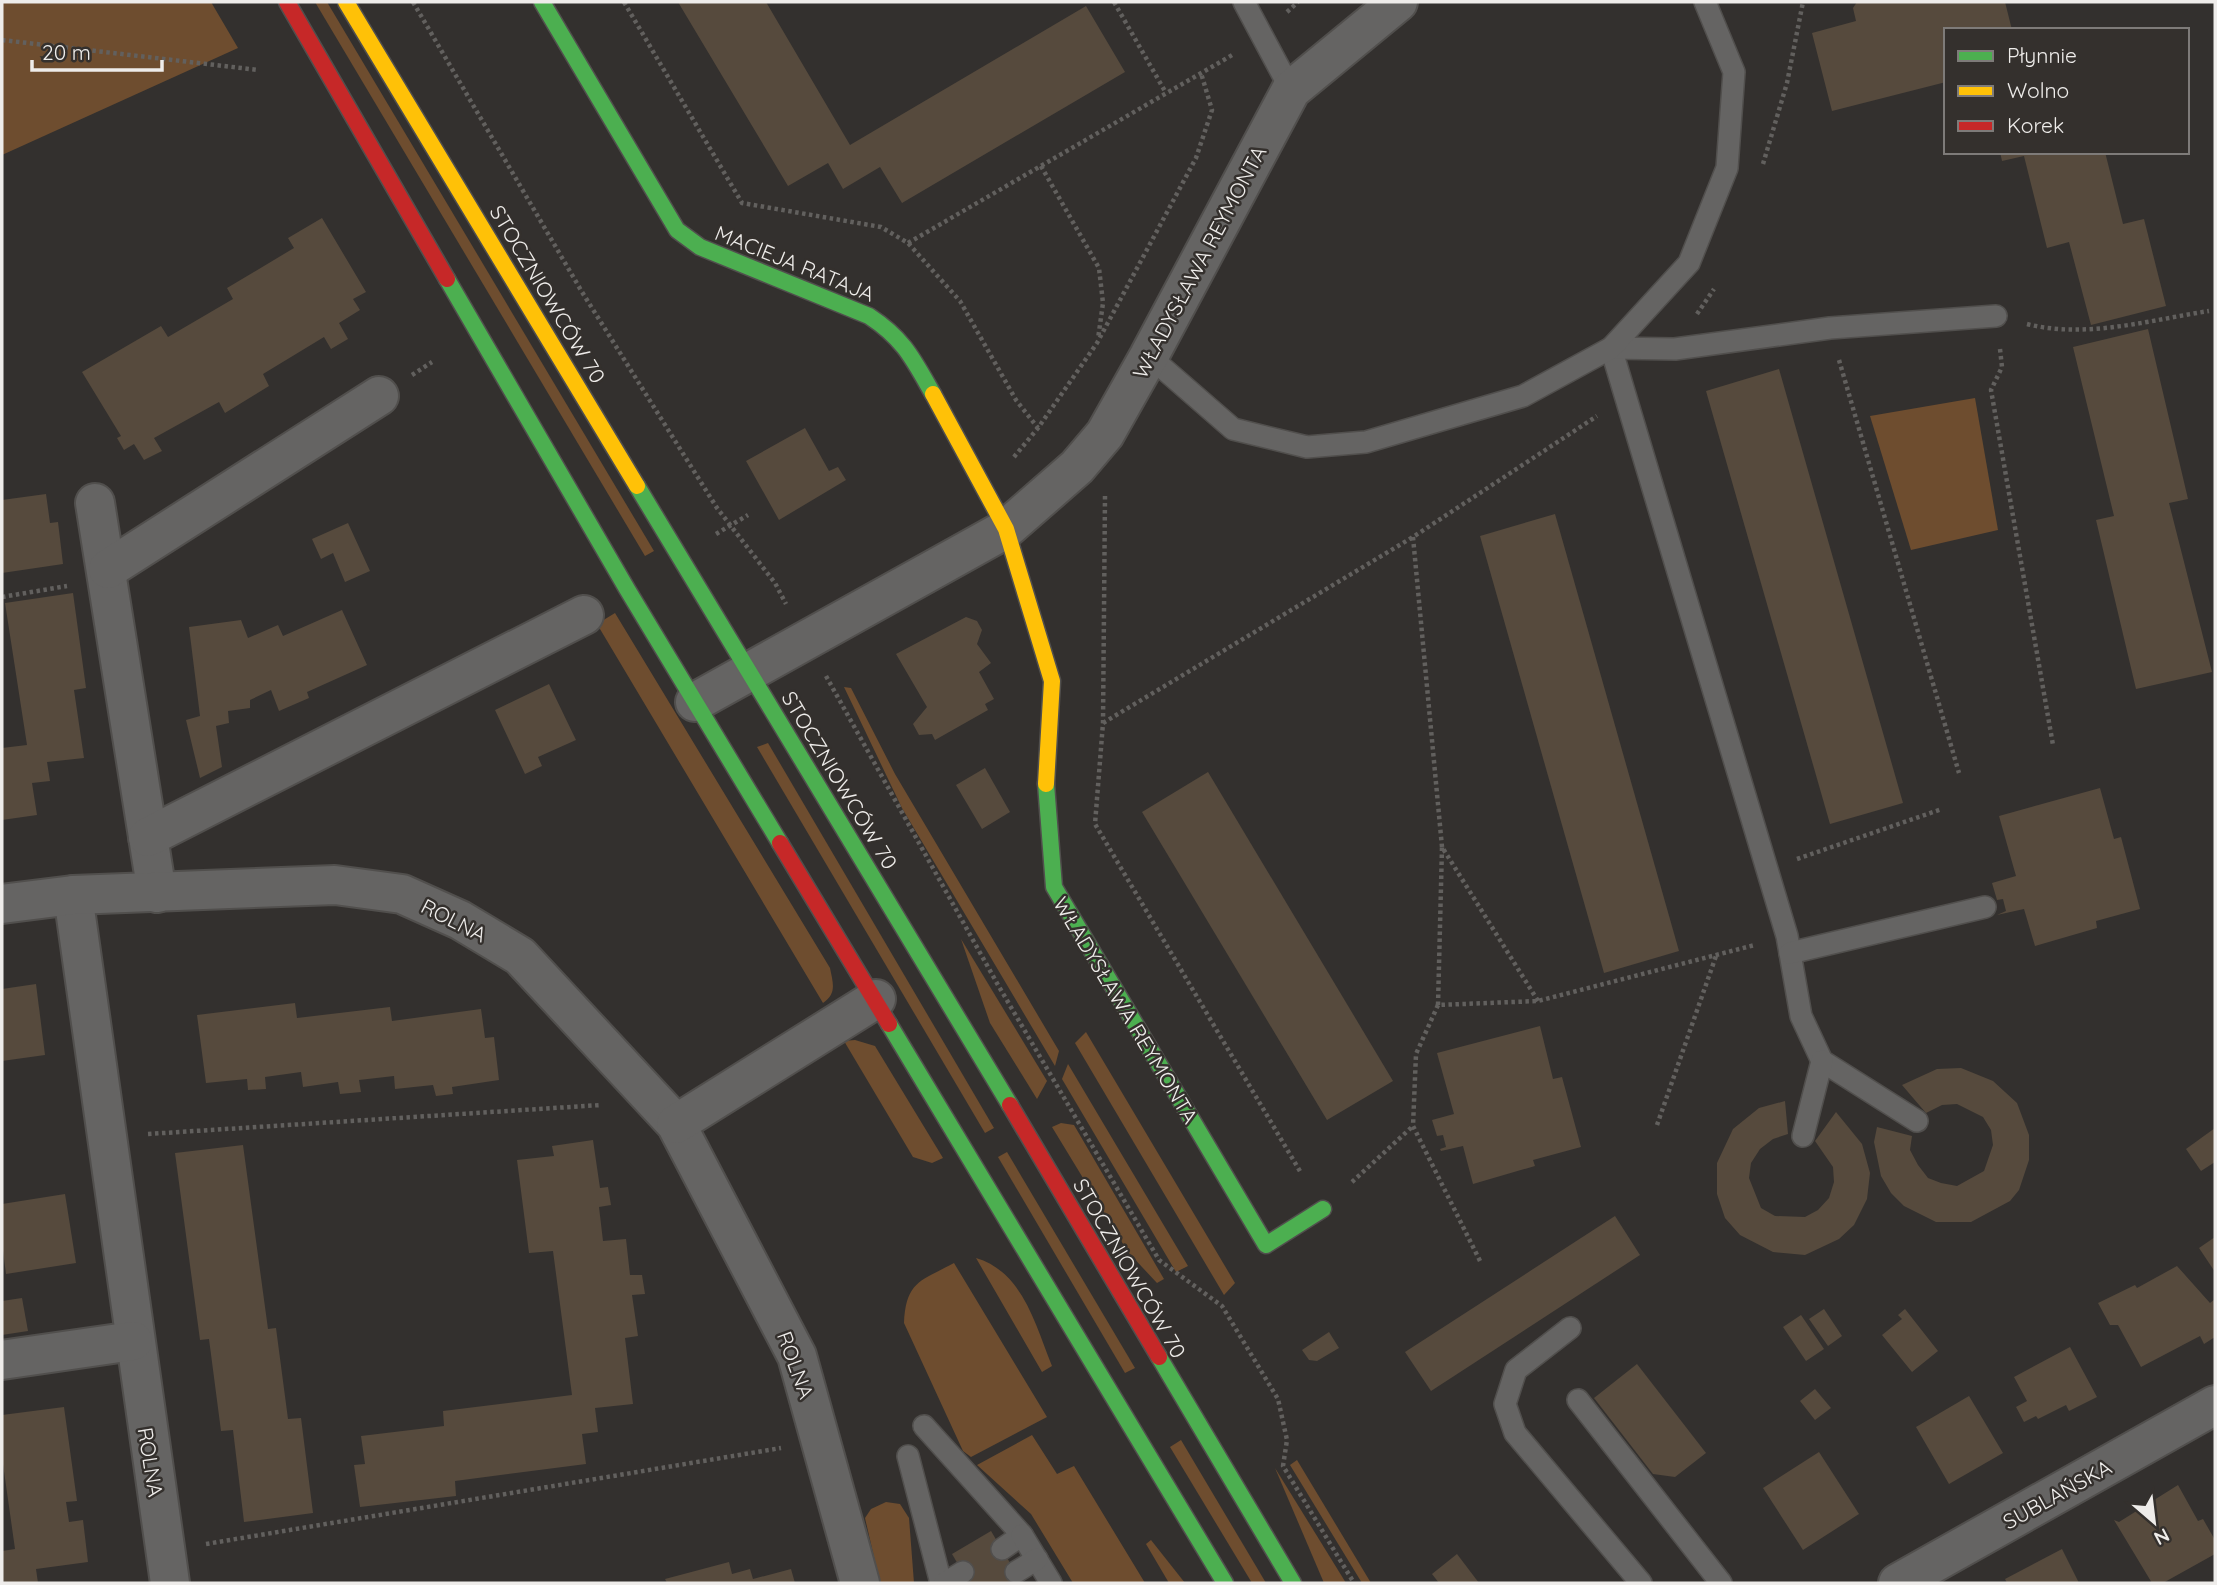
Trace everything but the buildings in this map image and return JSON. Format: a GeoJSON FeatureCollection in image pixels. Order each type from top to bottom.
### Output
{"type":"FeatureCollection","features":[{"type":"Feature","properties":{"kind":"street"},"geometry":{"type":"LineString","coordinates":[[287,2],[695,702],[1225,1583]]}},
{"type":"Feature","properties":{"kind":"street","name":"STOCZNIOWCÓW 70"},"geometry":{"type":"LineString","coordinates":[[346,2],[751,671],[1293,1583]]}},
{"type":"Feature","properties":{"kind":"street","name":"MACIEJA RATAJA"},"geometry":{"type":"LineString","coordinates":[[542,2],[677,230],[700,247],[858,311],[892,331],[906,347],[1006,529]]}},
{"type":"Feature","properties":{"kind":"street","name":"WŁADYSŁAWA REYMONTA"},"geometry":{"type":"LineString","coordinates":[[695,702],[1006,529],[1076,467],[1105,434],[1292,90],[1398,2]]}},
{"type":"Feature","properties":{"kind":"street"},"geometry":{"type":"LineString","coordinates":[[108,574],[379,396]]}},
{"type":"Feature","properties":{"kind":"street"},"geometry":{"type":"LineString","coordinates":[[95,503],[157,893]]}},
{"type":"Feature","properties":{"kind":"street","name":"WŁADYSŁAWA REYMONTA"},"geometry":{"type":"LineString","coordinates":[[1006,529],[1052,681],[1045,794],[1054,887],[1266,1245],[1323,1209]]}},
{"type":"Feature","properties":{"kind":"street"},"geometry":{"type":"LineString","coordinates":[[148,836],[584,615]]}},
{"type":"Feature","properties":{"kind":"street","name":"ROLNA"},"geometry":{"type":"LineString","coordinates":[[2,904],[73,895],[335,885],[402,894],[460,920],[520,957],[665,1113],[797,1356],[860,1583]]}},
{"type":"Feature","properties":{"kind":"street","name":"ROLNA"},"geometry":{"type":"LineString","coordinates":[[73,895],[133,1341],[170,1583]]}},
{"type":"Feature","properties":{"kind":"street"},"geometry":{"type":"LineString","coordinates":[[665,1113],[876,999]]}},
{"type":"Feature","properties":{"kind":"street"},"geometry":{"type":"LineString","coordinates":[[2,1360],[133,1341]]}},
{"type":"Feature","properties":{"kind":"street","name":"SUBLAŃSKA"},"geometry":{"type":"LineString","coordinates":[[1898,1583],[2215,1405]]}},
{"type":"Feature","properties":{"kind":"lane"},"geometry":{"type":"LineString","coordinates":[[1244,2],[1292,90]]}},
{"type":"Feature","properties":{"kind":"lane"},"geometry":{"type":"LineString","coordinates":[[1149,356],[1233,429],[1307,447],[1366,442],[1523,396],[1611,348],[1689,263],[1727,168],[1734,72],[1705,2]]}},
{"type":"Feature","properties":{"kind":"lane"},"geometry":{"type":"LineString","coordinates":[[1611,348],[1675,349],[1830,328],[1996,316]]}},
{"type":"Feature","properties":{"kind":"lane"},"geometry":{"type":"LineString","coordinates":[[1611,348],[1789,945],[1801,1016],[1822,1061],[1917,1121]]}},
{"type":"Feature","properties":{"kind":"lane"},"geometry":{"type":"LineString","coordinates":[[1789,945],[1985,907]]}},
{"type":"Feature","properties":{"kind":"lane"},"geometry":{"type":"LineString","coordinates":[[1803,1136],[1822,1061]]}},
{"type":"Feature","properties":{"kind":"lane"},"geometry":{"type":"LineString","coordinates":[[1570,1328],[1516,1370],[1505,1404],[1515,1433],[1642,1583]]}},
{"type":"Feature","properties":{"kind":"lane"},"geometry":{"type":"LineString","coordinates":[[1578,1400],[1721,1583]]}},
{"type":"Feature","properties":{"kind":"lane"},"geometry":{"type":"LineString","coordinates":[[924,1426],[1022,1535],[1051,1583]]}},
{"type":"Feature","properties":{"kind":"lane"},"geometry":{"type":"LineString","coordinates":[[908,1456],[950,1580]]}},
{"type":"Feature","properties":{"kind":"lane"},"geometry":{"type":"LineString","coordinates":[[1002,1549],[1022,1535]]}},
{"type":"Feature","properties":{"kind":"lane"},"geometry":{"type":"LineString","coordinates":[[1016,1572],[1037,1559]]}},
{"type":"Feature","properties":{"kind":"path"},"geometry":{"type":"LineString","coordinates":[[413,2],[582,292],[730,525]]}},
{"type":"Feature","properties":{"kind":"path"},"geometry":{"type":"LineString","coordinates":[[624,2],[742,203],[881,227],[908,243],[960,301],[1016,400],[1038,428]]}},
{"type":"Feature","properties":{"kind":"path"},"geometry":{"type":"LineString","coordinates":[[1114,2],[1166,93]]}},
{"type":"Feature","properties":{"kind":"path"},"geometry":{"type":"LineString","coordinates":[[908,243],[1263,37],[1298,2]]}},
{"type":"Feature","properties":{"kind":"path"},"geometry":{"type":"LineString","coordinates":[[2,40],[258,70]]}},
{"type":"Feature","properties":{"kind":"path"},"geometry":{"type":"LineString","coordinates":[[984,491],[1038,428],[1097,343],[1196,158],[1212,110],[1201,73]]}},
{"type":"Feature","properties":{"kind":"path"},"geometry":{"type":"LineString","coordinates":[[1041,166],[1099,268],[1103,303],[1097,343]]}},
{"type":"Feature","properties":{"kind":"path"},"geometry":{"type":"LineString","coordinates":[[2053,745],[1991,390],[2002,367],[1996,316],[2057,331],[2109,327],[2209,311]]}},
{"type":"Feature","properties":{"kind":"path"},"geometry":{"type":"LineString","coordinates":[[1830,328],[1959,772]]}},
{"type":"Feature","properties":{"kind":"path"},"geometry":{"type":"LineString","coordinates":[[1105,495],[1103,723],[1095,824],[1323,1209],[1413,1126]]}},
{"type":"Feature","properties":{"kind":"path"},"geometry":{"type":"LineString","coordinates":[[1413,537],[1442,847],[1438,1005],[1416,1054],[1413,1126],[1481,1263]]}},
{"type":"Feature","properties":{"kind":"path"},"geometry":{"type":"LineString","coordinates":[[2,597],[108,574]]}},
{"type":"Feature","properties":{"kind":"path"},"geometry":{"type":"LineString","coordinates":[[855,730],[998,985],[1159,1260],[1222,1306],[1278,1399],[1287,1440],[1283,1466],[1354,1583]]}},
{"type":"Feature","properties":{"kind":"path"},"geometry":{"type":"LineString","coordinates":[[1796,860],[1942,809]]}},
{"type":"Feature","properties":{"kind":"path"},"geometry":{"type":"LineString","coordinates":[[1442,847],[1538,1001]]}},
{"type":"Feature","properties":{"kind":"path"},"geometry":{"type":"LineString","coordinates":[[1438,1005],[1538,1001],[1716,955],[1789,945]]}},
{"type":"Feature","properties":{"kind":"path"},"geometry":{"type":"LineString","coordinates":[[1657,1125],[1716,955]]}},
{"type":"Feature","properties":{"kind":"path"},"geometry":{"type":"LineString","coordinates":[[106,1137],[665,1113]]}},
{"type":"Feature","properties":{"kind":"path"},"geometry":{"type":"LineString","coordinates":[[195,1546],[821,1441]]}},
{"type":"Feature","properties":{"kind":"shaded area"},"geometry":{"type":"Polygon","coordinates":[[[2,2],[211,2],[238,48],[2,155],[2,2]]]}},
{"type":"Feature","properties":{"kind":"shaded area"},"geometry":{"type":"Polygon","coordinates":[[[315,2],[327,2],[654,551],[645,556],[315,2]]]}},
{"type":"Feature","properties":{"kind":"shaded area"},"geometry":{"type":"Polygon","coordinates":[[[1975,398],[1998,530],[1911,550],[1870,416],[1975,398]]]}},
{"type":"Feature","properties":{"kind":"shaded area"},"geometry":{"type":"Polygon","coordinates":[[[615,613],[830,968],[832,992],[823,1003],[597,624],[615,613]]]}},
{"type":"Feature","properties":{"kind":"shaded area"},"geometry":{"type":"Polygon","coordinates":[[[844,687],[851,688],[895,774],[1059,1051],[1055,1066],[902,808],[844,687]]]}},
{"type":"Feature","properties":{"kind":"shaded area"},"geometry":{"type":"Polygon","coordinates":[[[768,743],[994,1128],[985,1133],[757,747],[768,743]]]}},
{"type":"Feature","properties":{"kind":"shaded area"},"geometry":{"type":"Polygon","coordinates":[[[961,939],[1047,1081],[1037,1099],[990,1023],[961,939]]]}},
{"type":"Feature","properties":{"kind":"shaded area"},"geometry":{"type":"Polygon","coordinates":[[[1086,1032],[1235,1283],[1224,1295],[1075,1043],[1086,1032]]]}},
{"type":"Feature","properties":{"kind":"shaded area"},"geometry":{"type":"Polygon","coordinates":[[[855,1040],[875,1046],[943,1158],[932,1163],[913,1157],[844,1041],[855,1040]]]}},
{"type":"Feature","properties":{"kind":"shaded area"},"geometry":{"type":"Polygon","coordinates":[[[1068,1064],[1188,1266],[1176,1272],[1062,1079],[1068,1064]]]}},
{"type":"Feature","properties":{"kind":"shaded area"},"geometry":{"type":"Polygon","coordinates":[[[1061,1123],[1074,1125],[1164,1279],[1157,1283],[1128,1252],[1052,1127],[1061,1123]]]}},
{"type":"Feature","properties":{"kind":"shaded area"},"geometry":{"type":"Polygon","coordinates":[[[1007,1152],[1135,1368],[1125,1373],[998,1157],[1007,1152]]]}},
{"type":"Feature","properties":{"kind":"shaded area"},"geometry":{"type":"Polygon","coordinates":[[[976,1258],[992,1265],[1016,1287],[1033,1317],[1052,1366],[1042,1372],[976,1258]]]}},
{"type":"Feature","properties":{"kind":"shaded area"},"geometry":{"type":"Polygon","coordinates":[[[954,1263],[1047,1417],[971,1457],[963,1451],[904,1323],[908,1298],[917,1284],[954,1263]]]}},
{"type":"Feature","properties":{"kind":"shaded area"},"geometry":{"type":"Polygon","coordinates":[[[1032,1435],[1057,1474],[1074,1466],[1145,1583],[1073,1583],[1031,1514],[977,1465],[1032,1435]]]}},
{"type":"Feature","properties":{"kind":"shaded area"},"geometry":{"type":"Polygon","coordinates":[[[1181,1440],[1266,1583],[1252,1583],[1170,1447],[1181,1440]]]}},
{"type":"Feature","properties":{"kind":"shaded area"},"geometry":{"type":"Polygon","coordinates":[[[1297,1460],[1371,1583],[1362,1583],[1290,1465],[1297,1460]]]}},
{"type":"Feature","properties":{"kind":"shaded area"},"geometry":{"type":"Polygon","coordinates":[[[1275,1468],[1346,1583],[1324,1583],[1275,1468]]]}},
{"type":"Feature","properties":{"kind":"shaded area"},"geometry":{"type":"Polygon","coordinates":[[[886,1502],[900,1504],[909,1518],[914,1583],[880,1583],[865,1518],[871,1509],[886,1502]]]}},
{"type":"Feature","properties":{"kind":"shaded area"},"geometry":{"type":"Polygon","coordinates":[[[1151,1540],[1185,1583],[1169,1583],[1146,1544],[1151,1540]]]}},
{"type":"Feature","properties":{"kind":"traffic: fast"},"geometry":{"type":"LineString","coordinates":[[542,2],[677,230],[700,247],[869,316],[899,342],[933,394]]}},
{"type":"Feature","properties":{"kind":"traffic: fast"},"geometry":{"type":"LineString","coordinates":[[447,279],[627,589],[780,843]]}},
{"type":"Feature","properties":{"kind":"traffic: fast"},"geometry":{"type":"LineString","coordinates":[[637,486],[1010,1105]]}},
{"type":"Feature","properties":{"kind":"traffic: fast"},"geometry":{"type":"LineString","coordinates":[[1046,784],[1054,887],[1266,1245],[1323,1209]]}},
{"type":"Feature","properties":{"kind":"traffic: fast"},"geometry":{"type":"LineString","coordinates":[[889,1024],[1225,1583]]}},
{"type":"Feature","properties":{"kind":"traffic: fast"},"geometry":{"type":"LineString","coordinates":[[1159,1357],[1293,1583]]}},
{"type":"Feature","properties":{"kind":"traffic: slow"},"geometry":{"type":"LineString","coordinates":[[346,2],[637,486]]}},
{"type":"Feature","properties":{"kind":"traffic: slow"},"geometry":{"type":"LineString","coordinates":[[933,394],[1006,529],[1052,681],[1046,784]]}},
{"type":"Feature","properties":{"kind":"traffic: jam"},"geometry":{"type":"LineString","coordinates":[[287,2],[447,279]]}},
{"type":"Feature","properties":{"kind":"traffic: jam"},"geometry":{"type":"LineString","coordinates":[[780,843],[889,1024]]}},
{"type":"Feature","properties":{"kind":"traffic: jam"},"geometry":{"type":"LineString","coordinates":[[1010,1105],[1159,1357]]}}]}
